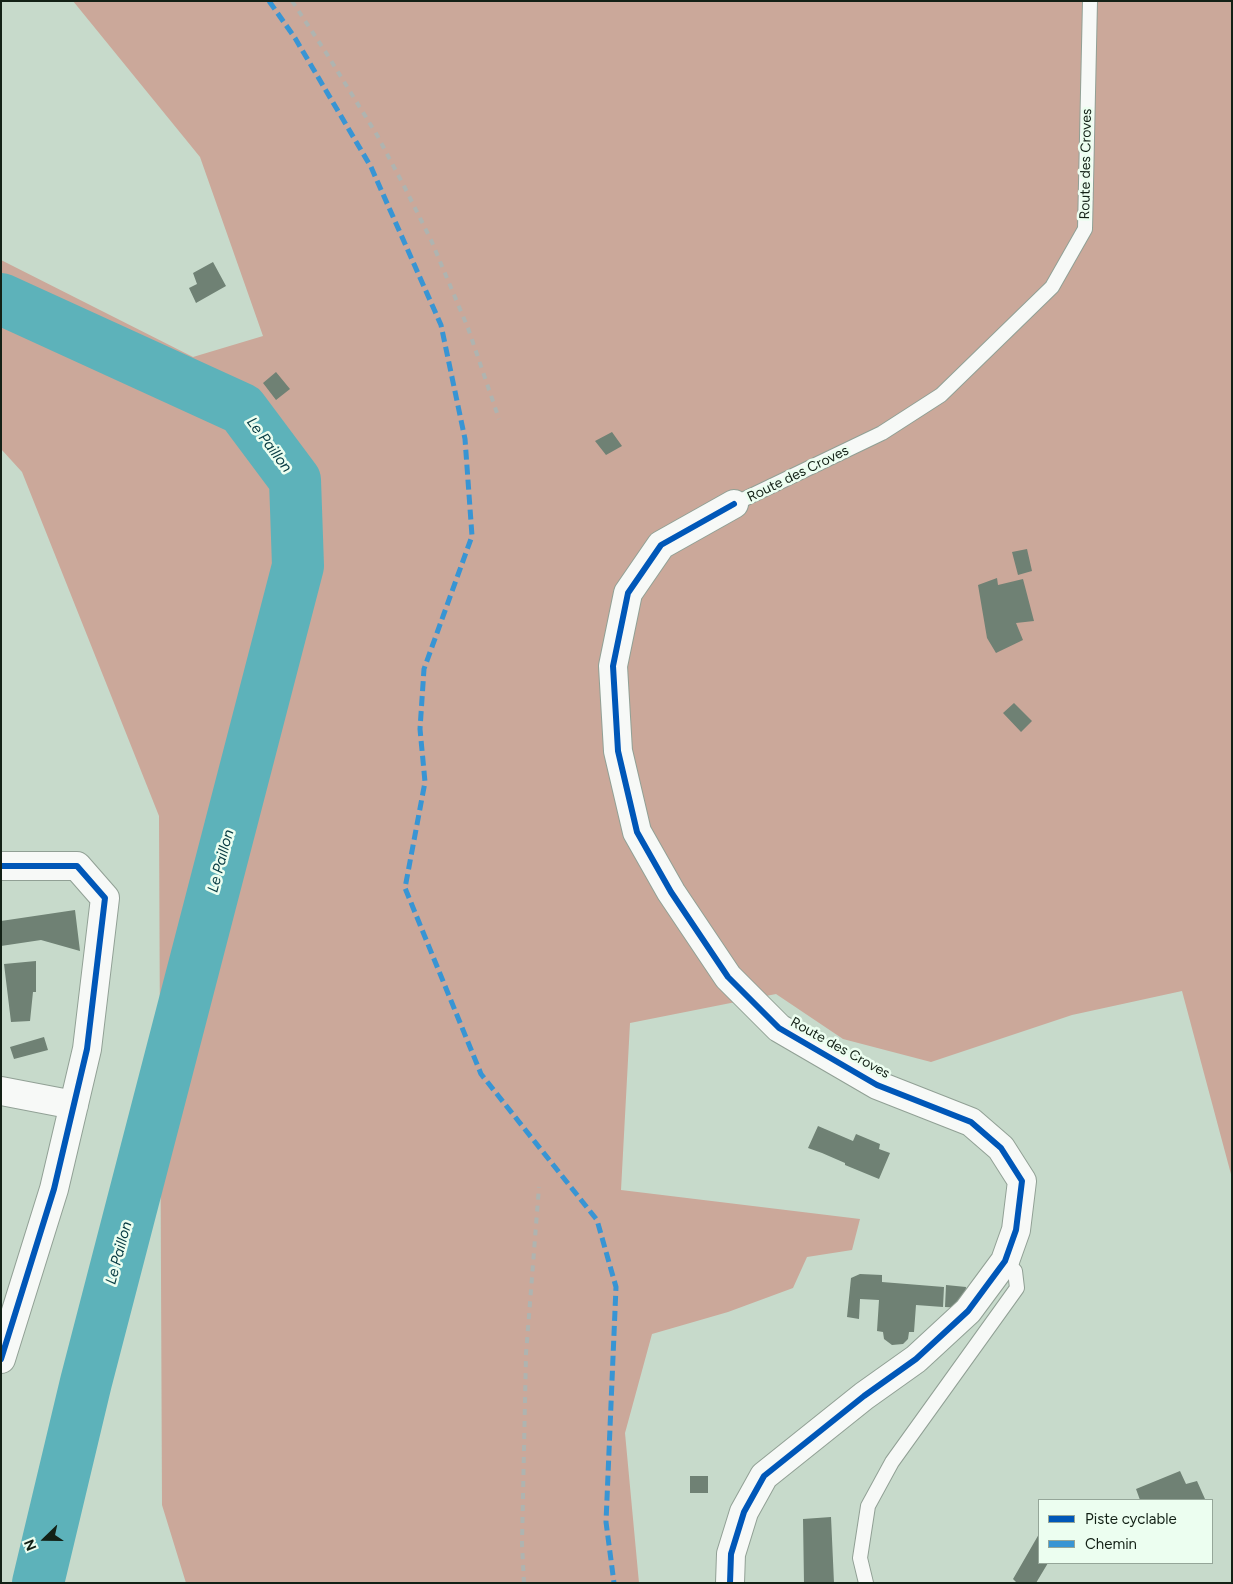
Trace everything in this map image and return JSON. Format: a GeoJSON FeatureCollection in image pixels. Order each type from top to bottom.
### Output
{"type":"FeatureCollection","features":[{"type":"Feature","properties":{"kind":"street","name":"Route des Croves"},"geometry":{"type":"LineString","coordinates":[[730,1583],[731,1554],[744,1512],[764,1476],[864,1396],[916,1359],[968,1311],[1005,1261],[1016,1230],[1022,1181],[1001,1148],[971,1122],[877,1085],[780,1028],[728,977],[670,892],[638,832],[618,751],[613,666],[628,593],[661,546],[734,504]]}},
{"type":"Feature","properties":{"kind":"street"},"geometry":{"type":"LineString","coordinates":[[1,866],[77,866],[106,898],[88,1049],[54,1189],[1,1359]]}},
{"type":"Feature","properties":{"kind":"street"},"geometry":{"type":"LineString","coordinates":[[1,1091],[74,1104]]}},
{"type":"Feature","properties":{"kind":"lane","name":"Route des Croves"},"geometry":{"type":"LineString","coordinates":[[734,504],[882,433],[942,395],[1052,287],[1085,229],[1090,1]]}},
{"type":"Feature","properties":{"kind":"lane"},"geometry":{"type":"LineString","coordinates":[[866,1583],[860,1558],[868,1506],[892,1462],[1017,1288],[1015,1271],[1005,1261]]}},
{"type":"Feature","properties":{"kind":"shaded area"},"geometry":{"type":"Polygon","coordinates":[[[73,1],[1232,1],[1232,1178],[1182,991],[1072,1015],[931,1062],[843,1039],[776,994],[630,1023],[621,1190],[860,1219],[852,1250],[807,1257],[793,1288],[728,1312],[652,1334],[625,1433],[639,1583],[186,1583],[162,1505],[159,816],[22,472],[1,449],[1,260],[193,357],[263,336],[200,157],[73,1]]]}},
{"type":"Feature","properties":{"kind":"building"},"geometry":{"type":"Polygon","coordinates":[[[213,262],[226,286],[196,303],[189,288],[197,284],[193,273],[213,262]]]}},
{"type":"Feature","properties":{"kind":"building"},"geometry":{"type":"Polygon","coordinates":[[[276,372],[290,389],[276,400],[263,383],[276,372]]]}},
{"type":"Feature","properties":{"kind":"building"},"geometry":{"type":"Polygon","coordinates":[[[612,432],[622,446],[606,455],[595,441],[612,432]]]}},
{"type":"Feature","properties":{"kind":"building"},"geometry":{"type":"Polygon","coordinates":[[[1027,549],[1032,571],[1018,575],[1012,552],[1027,549]]]}},
{"type":"Feature","properties":{"kind":"building"},"geometry":{"type":"Polygon","coordinates":[[[997,578],[998,585],[1023,579],[1034,621],[1016,623],[1023,640],[996,653],[987,638],[978,585],[997,578]]]}},
{"type":"Feature","properties":{"kind":"building"},"geometry":{"type":"Polygon","coordinates":[[[1014,703],[1032,721],[1021,732],[1003,713],[1014,703]]]}},
{"type":"Feature","properties":{"kind":"building"},"geometry":{"type":"Polygon","coordinates":[[[75,910],[80,951],[41,940],[1,946],[1,921],[75,910]]]}},
{"type":"Feature","properties":{"kind":"building"},"geometry":{"type":"Polygon","coordinates":[[[36,961],[36,992],[33,992],[30,1021],[11,1022],[4,964],[36,961]]]}},
{"type":"Feature","properties":{"kind":"building"},"geometry":{"type":"Polygon","coordinates":[[[44,1037],[48,1050],[14,1059],[10,1047],[44,1037]]]}},
{"type":"Feature","properties":{"kind":"building"},"geometry":{"type":"Polygon","coordinates":[[[818,1126],[853,1141],[856,1134],[880,1144],[879,1149],[890,1153],[879,1179],[808,1148],[818,1126]]]}},
{"type":"Feature","properties":{"kind":"building"},"geometry":{"type":"Polygon","coordinates":[[[860,1274],[882,1275],[882,1282],[944,1287],[943,1307],[916,1305],[914,1332],[909,1332],[908,1339],[903,1344],[892,1345],[884,1339],[883,1332],[877,1331],[879,1300],[860,1299],[859,1319],[847,1317],[851,1278],[860,1274]]]}},
{"type":"Feature","properties":{"kind":"building"},"geometry":{"type":"Polygon","coordinates":[[[946,1285],[966,1287],[964,1308],[945,1307],[946,1285]]]}},
{"type":"Feature","properties":{"kind":"building"},"geometry":{"type":"Polygon","coordinates":[[[1180,1471],[1186,1484],[1197,1481],[1205,1499],[1140,1499],[1136,1489],[1180,1471]]]}},
{"type":"Feature","properties":{"kind":"building"},"geometry":{"type":"Polygon","coordinates":[[[690,1476],[708,1476],[708,1493],[690,1493],[690,1476]]]}},
{"type":"Feature","properties":{"kind":"building"},"geometry":{"type":"Polygon","coordinates":[[[831,1517],[834,1583],[804,1583],[803,1519],[831,1517]]]}},
{"type":"Feature","properties":{"kind":"building"},"geometry":{"type":"Polygon","coordinates":[[[1038,1536],[1038,1564],[1047,1564],[1036,1583],[1017,1583],[1013,1579],[1038,1536]]]}},
{"type":"Feature","properties":{"kind":"waterway","name":"Le Paillon"},"geometry":{"type":"LineString","coordinates":[[1,299],[242,409],[295,480],[298,566],[86,1382],[38,1583]]}},
{"type":"Feature","properties":{"kind":"railway"},"geometry":{"type":"LineString","coordinates":[[292,1],[377,135],[431,240],[468,328],[499,419]]}},
{"type":"Feature","properties":{"kind":"railway"},"geometry":{"type":"LineString","coordinates":[[524,1583],[522,1544],[526,1354],[539,1187]]}},
{"type":"Feature","properties":{"kind":"marked path"},"geometry":{"type":"LineString","coordinates":[[269,1],[295,38],[371,167],[441,325],[465,439],[472,536],[424,669],[420,729],[425,782],[405,888],[481,1074],[597,1220],[616,1287],[606,1522],[614,1583]]}},
{"type":"Feature","properties":{"kind":"cycle path"},"geometry":{"type":"LineString","coordinates":[[730,1583],[731,1554],[744,1512],[764,1476],[864,1396],[916,1359],[968,1311],[1005,1261],[1016,1230],[1022,1181],[1001,1148],[971,1122],[877,1085],[779,1028],[728,977],[671,892],[637,832],[618,751],[613,666],[628,593],[661,545],[734,504]]}},
{"type":"Feature","properties":{"kind":"cycle path"},"geometry":{"type":"LineString","coordinates":[[1,866],[77,866],[105,898],[87,1049],[54,1189],[1,1359]]}}]}
